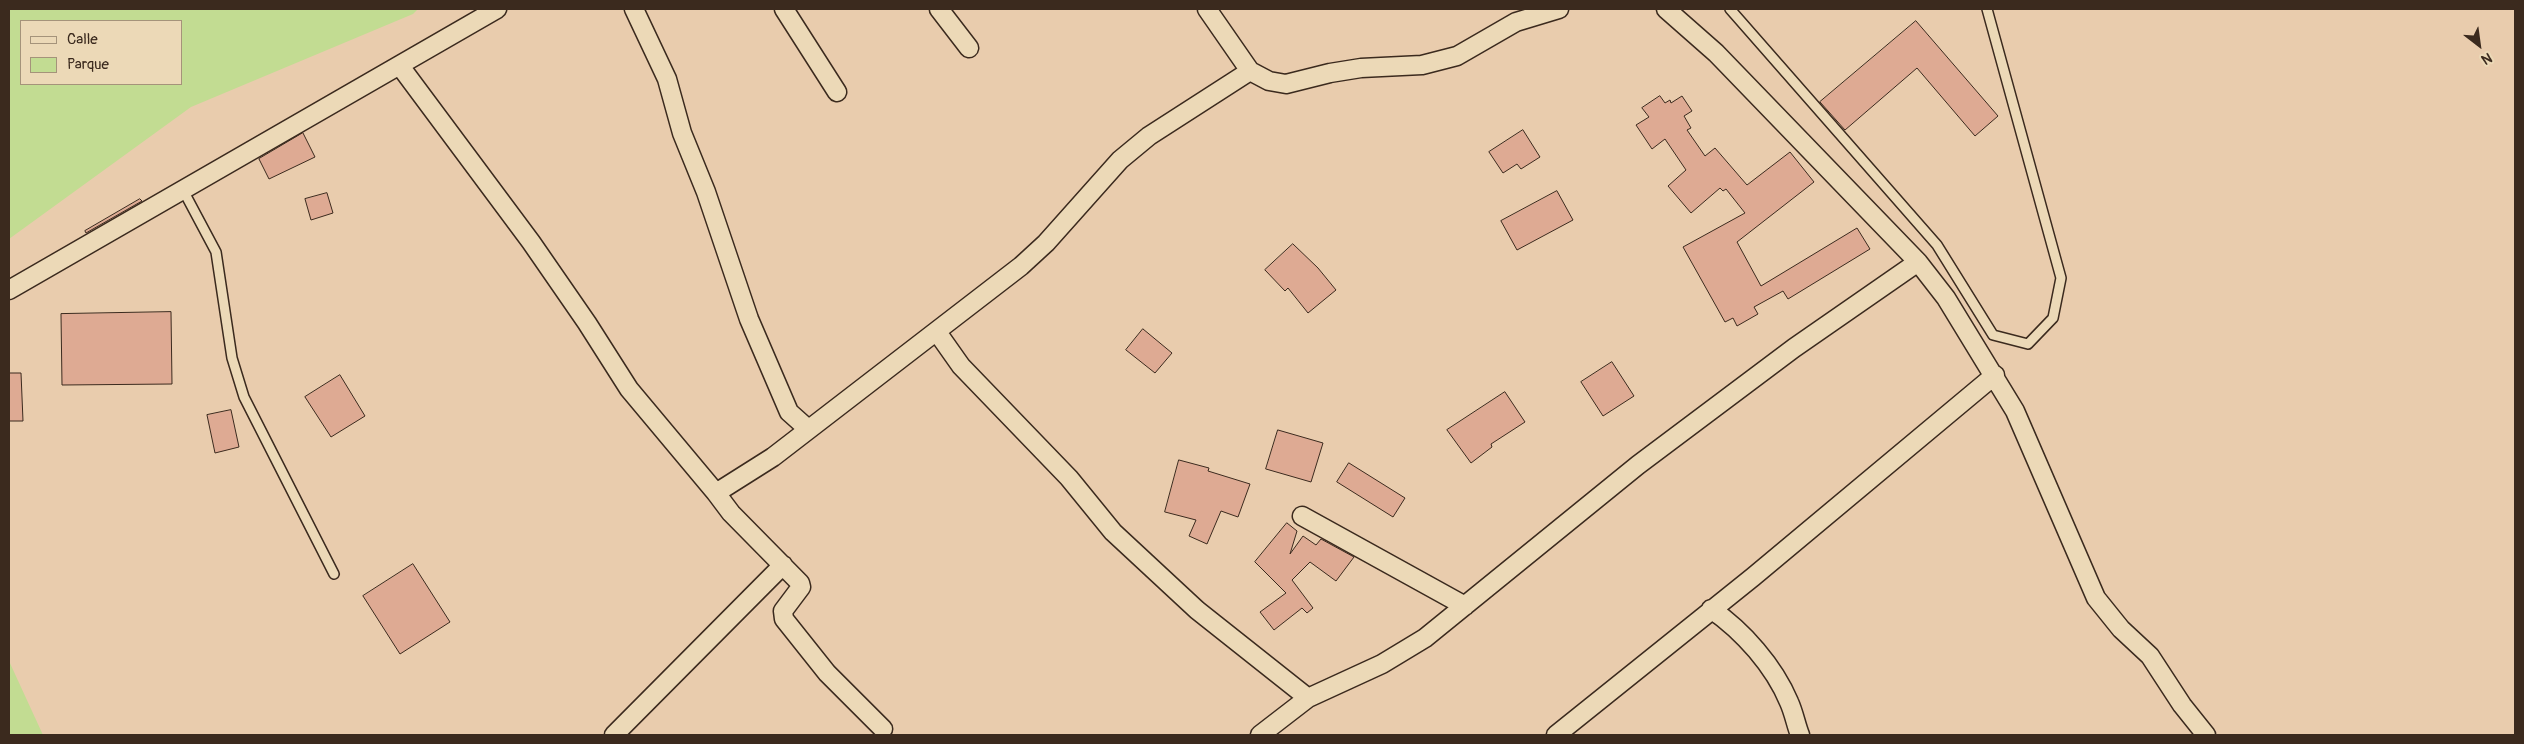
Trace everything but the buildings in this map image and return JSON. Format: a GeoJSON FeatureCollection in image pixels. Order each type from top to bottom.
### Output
{"type":"FeatureCollection","features":[{"type":"Feature","properties":{"kind":"street"},"geometry":{"type":"LineString","coordinates":[[9,290],[498,9]]}},
{"type":"Feature","properties":{"kind":"street"},"geometry":{"type":"LineString","coordinates":[[634,9],[667,79],[682,133],[706,192],[749,319],[789,412],[808,429]]}},
{"type":"Feature","properties":{"kind":"street"},"geometry":{"type":"LineString","coordinates":[[784,9],[837,92]]}},
{"type":"Feature","properties":{"kind":"street"},"geometry":{"type":"LineString","coordinates":[[938,9],[969,48]]}},
{"type":"Feature","properties":{"kind":"street"},"geometry":{"type":"LineString","coordinates":[[1207,9],[1250,71],[1269,81],[1286,84],[1361,68],[1422,65],[1457,56],[1516,22],[1559,9]]}},
{"type":"Feature","properties":{"kind":"street"},"geometry":{"type":"LineString","coordinates":[[1666,9],[1716,53],[1918,262],[1946,298],[1995,375],[2015,411],[2096,598],[2120,629],[2150,656],[2182,705],[2206,735]]}},
{"type":"Feature","properties":{"kind":"street"},"geometry":{"type":"LineString","coordinates":[[400,66],[531,242],[629,390],[731,513],[794,574],[801,587],[783,611],[784,618],[827,673],[883,729]]}},
{"type":"Feature","properties":{"kind":"street"},"geometry":{"type":"LineString","coordinates":[[716,493],[774,457],[1020,266],[1046,243],[1120,160],[1149,136],[1250,71]]}},
{"type":"Feature","properties":{"kind":"street"},"geometry":{"type":"LineString","coordinates":[[1260,735],[1308,698],[1382,664],[1425,638],[1638,465],[1794,348],[1918,262]]}},
{"type":"Feature","properties":{"kind":"street"},"geometry":{"type":"LineString","coordinates":[[937,332],[962,366],[1069,478],[1113,532],[1197,610],[1308,698]]}},
{"type":"Feature","properties":{"kind":"street"},"geometry":{"type":"LineString","coordinates":[[1556,735],[1711,609],[1753,578],[1995,375]]}},
{"type":"Feature","properties":{"kind":"street"},"geometry":{"type":"LineString","coordinates":[[1302,516],[1465,606]]}},
{"type":"Feature","properties":{"kind":"street"},"geometry":{"type":"LineString","coordinates":[[614,735],[783,565]]}},
{"type":"Feature","properties":{"kind":"street"},"geometry":{"type":"LineString","coordinates":[[1711,609],[1729,621],[1775,674],[1790,703],[1800,735]]}},
{"type":"Feature","properties":{"kind":"lane"},"geometry":{"type":"LineString","coordinates":[[1730,9],[1937,245],[1993,335],[2028,344],[2053,318],[2061,278],[1987,9]]}},
{"type":"Feature","properties":{"kind":"lane"},"geometry":{"type":"LineString","coordinates":[[183,190],[216,252],[232,358],[244,397],[334,574]]}},
{"type":"Feature","properties":{"kind":"green space"},"geometry":{"type":"Polygon","coordinates":[[[9,9],[418,9],[413,14],[191,107],[9,239],[9,9]]]}},
{"type":"Feature","properties":{"kind":"green space"},"geometry":{"type":"Polygon","coordinates":[[[9,661],[43,735],[9,735],[9,661]]]}}]}
